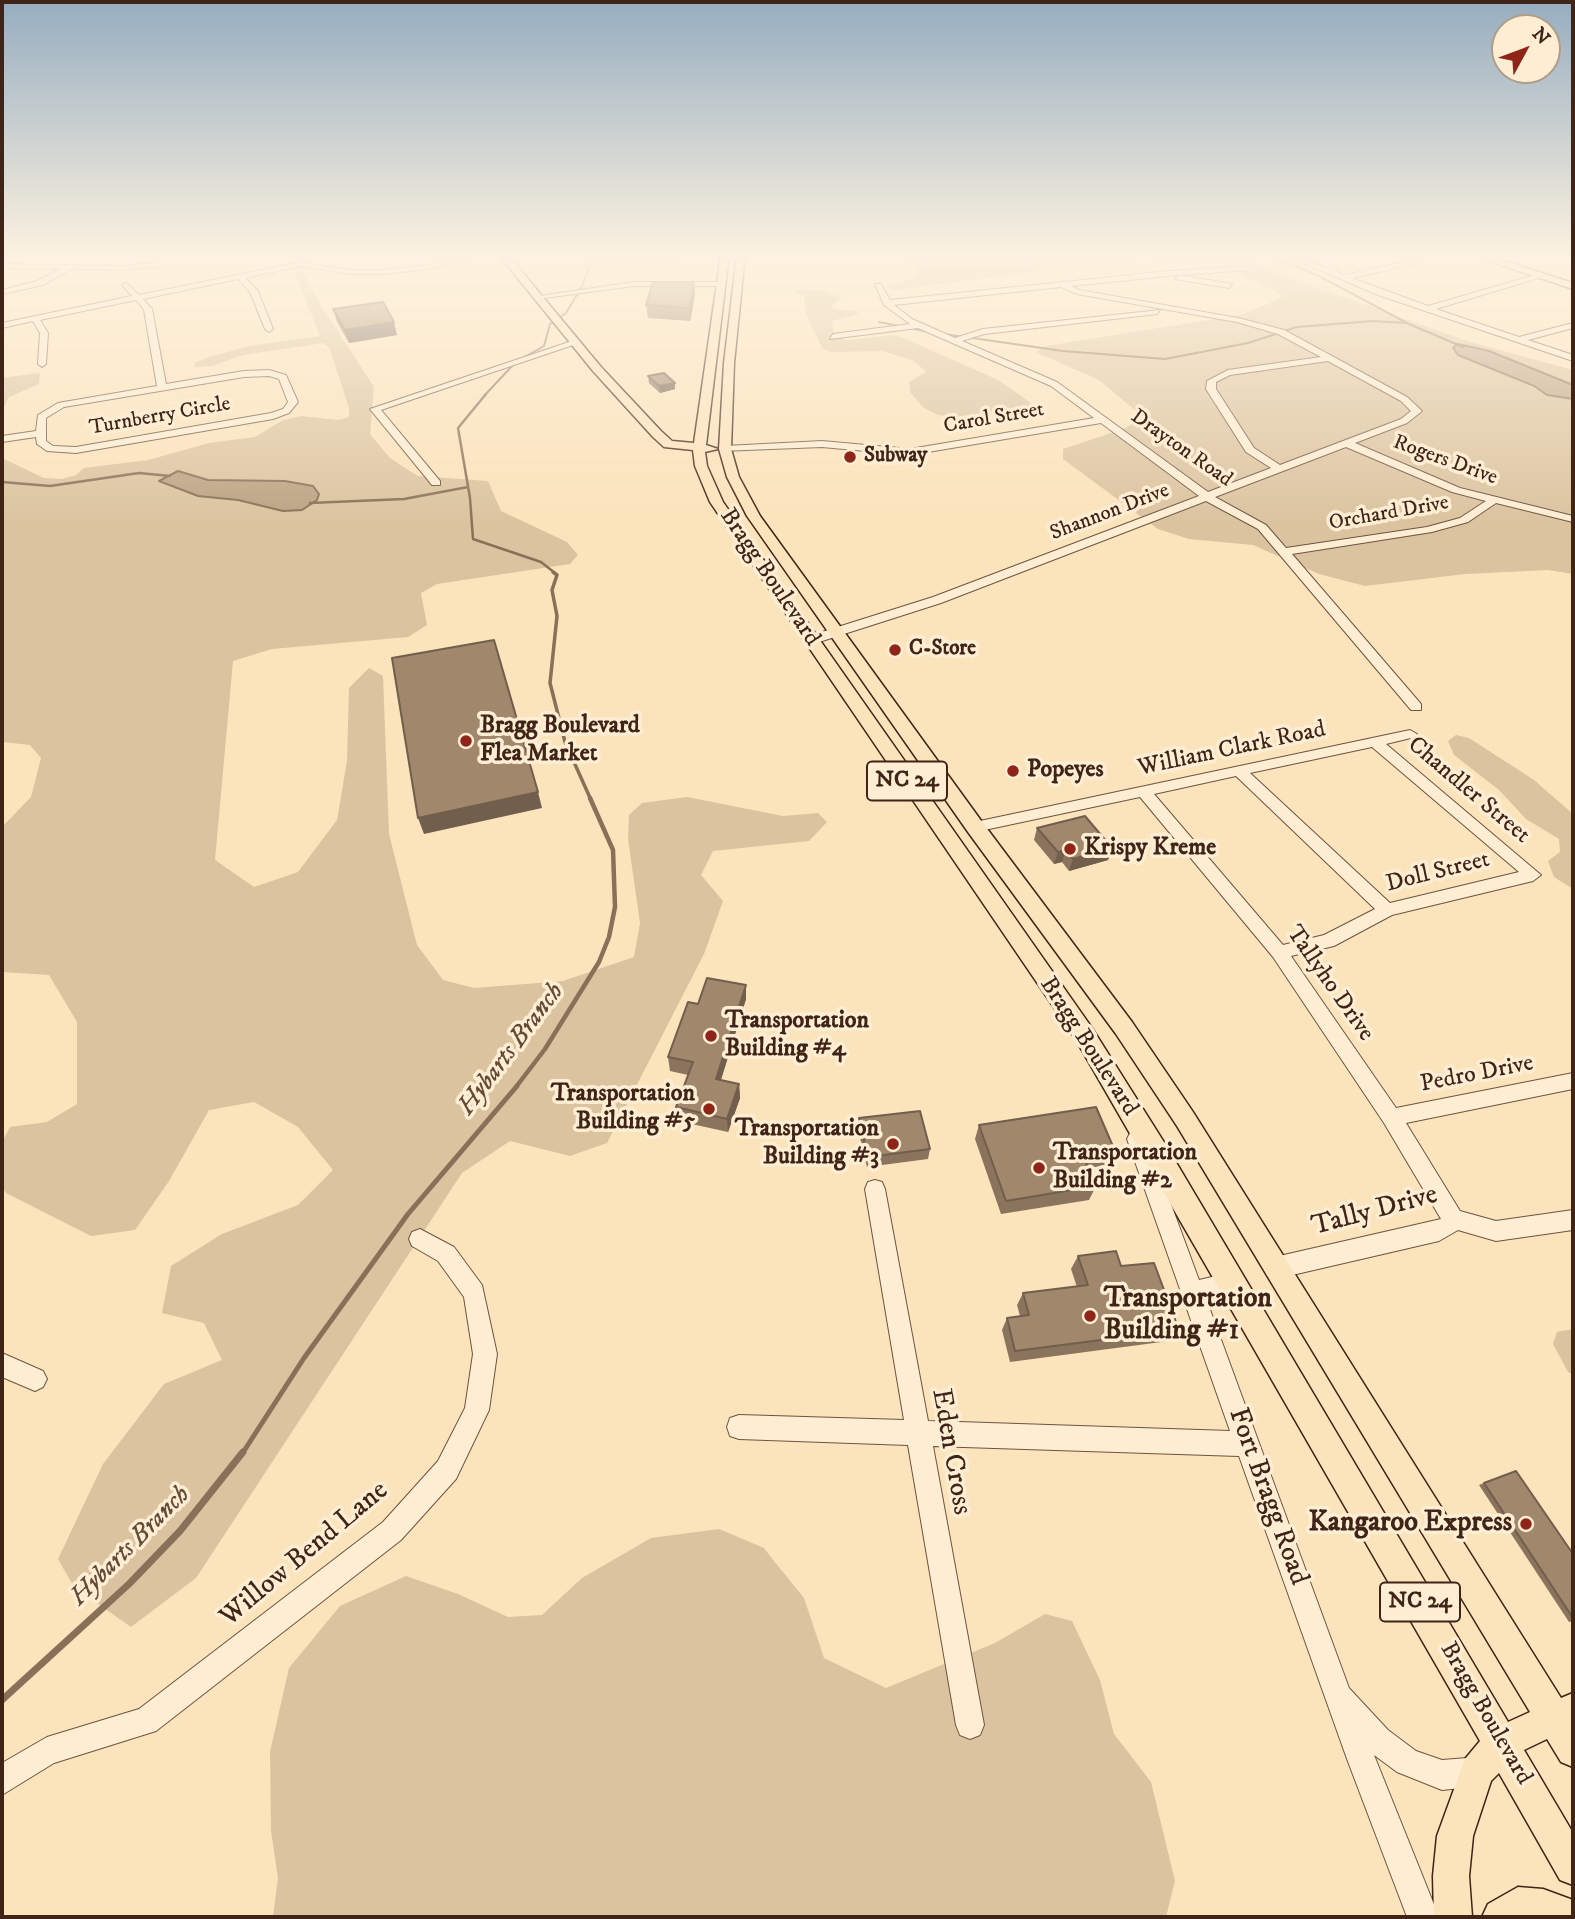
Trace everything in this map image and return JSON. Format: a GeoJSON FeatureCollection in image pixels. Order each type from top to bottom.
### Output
{"type":"FeatureCollection","features":[{"type":"Feature","properties":{"kind":"main road"},"geometry":{"type":"LineString","coordinates":[[576,345],[717,502]]}},
{"type":"Feature","properties":{"kind":"main road","name":"Bragg Boulevard"},"geometry":{"type":"LineString","coordinates":[[712,345],[699,449],[701,466],[717,502],[1084,1034],[1233,1283],[1491,1754],[1573,1867]]}},
{"type":"Feature","properties":{"kind":"main road","name":"Bragg Boulevard"},"geometry":{"type":"LineString","coordinates":[[732,345],[725,449],[733,477],[773,543],[975,827],[1131,1039],[1185,1119],[1275,1268],[1563,1714],[1573,1750]]}},
{"type":"Feature","properties":{"kind":"main road"},"geometry":{"type":"LineString","coordinates":[[668,444],[699,449],[725,449]]}},
{"type":"Feature","properties":{"kind":"main road"},"geometry":{"type":"LineString","coordinates":[[699,449],[715,463],[726,493],[773,543]]}},
{"type":"Feature","properties":{"kind":"main road","name":"Fort Bragg Road"},"geometry":{"type":"LineString","coordinates":[[1491,1754],[1563,1714]]}},
{"type":"Feature","properties":{"kind":"main road"},"geometry":{"type":"LineString","coordinates":[[1453,1917],[1451,1876],[1455,1836],[1464,1803],[1491,1754]]}},
{"type":"Feature","properties":{"kind":"main road"},"geometry":{"type":"LineString","coordinates":[[1501,1917],[1518,1906],[1543,1908],[1569,1917]]}},
{"type":"Feature","properties":{"kind":"street"},"geometry":{"type":"LineString","coordinates":[[42,364],[43,345]]}},
{"type":"Feature","properties":{"kind":"street"},"geometry":{"type":"LineString","coordinates":[[154,345],[162,387]]}},
{"type":"Feature","properties":{"kind":"street"},"geometry":{"type":"LineString","coordinates":[[436,484],[376,409],[570,345]]}},
{"type":"Feature","properties":{"kind":"street","name":"Drayton Road"},"geometry":{"type":"LineString","coordinates":[[962,345],[1045,379],[1207,497],[1254,522],[1284,552],[1416,707]]}},
{"type":"Feature","properties":{"kind":"street"},"geometry":{"type":"LineString","coordinates":[[1305,345],[1333,358]]}},
{"type":"Feature","properties":{"kind":"street"},"geometry":{"type":"LineString","coordinates":[[1532,345],[1573,358]]}},
{"type":"Feature","properties":{"kind":"street"},"geometry":{"type":"LineString","coordinates":[[1280,469],[1250,450],[1212,389],[1212,382],[1228,373],[1333,358]]}},
{"type":"Feature","properties":{"kind":"street","name":"Shannon Drive"},"geometry":{"type":"LineString","coordinates":[[811,640],[937,600],[1404,421],[1418,411],[1411,403],[1333,358]]}},
{"type":"Feature","properties":{"kind":"street","name":"Turnberry Circle"},"geometry":{"type":"LineString","coordinates":[[249,374],[273,374],[283,377],[293,405],[282,413],[262,419],[76,450],[47,448],[41,442],[40,433],[42,415],[56,406],[249,374]]}},
{"type":"Feature","properties":{"kind":"street","name":"Carol Street"},"geometry":{"type":"LineString","coordinates":[[725,449],[822,444],[910,452],[1103,419]]}},
{"type":"Feature","properties":{"kind":"street"},"geometry":{"type":"LineString","coordinates":[[2,439],[40,433]]}},
{"type":"Feature","properties":{"kind":"street","name":"Rogers Drive"},"geometry":{"type":"LineString","coordinates":[[1346,443],[1456,490],[1573,519]]}},
{"type":"Feature","properties":{"kind":"street","name":"Orchard Drive"},"geometry":{"type":"LineString","coordinates":[[1284,552],[1428,530],[1464,520],[1494,500]]}},
{"type":"Feature","properties":{"kind":"street"},"geometry":{"type":"LineString","coordinates":[[1375,742],[1410,734]]}},
{"type":"Feature","properties":{"kind":"street","name":"William Clark Road"},"geometry":{"type":"LineString","coordinates":[[975,827],[1375,742]]}},
{"type":"Feature","properties":{"kind":"street","name":"Chandler Street"},"geometry":{"type":"LineString","coordinates":[[1375,742],[1533,874]]}},
{"type":"Feature","properties":{"kind":"street"},"geometry":{"type":"LineString","coordinates":[[1239,771],[1387,910]]}},
{"type":"Feature","properties":{"kind":"street","name":"Tallyho Drive"},"geometry":{"type":"LineString","coordinates":[[1144,792],[1279,952],[1391,1117],[1448,1207],[1452,1219]]}},
{"type":"Feature","properties":{"kind":"street","name":"Doll Street"},"geometry":{"type":"LineString","coordinates":[[1279,952],[1328,941],[1387,910],[1533,874]]}},
{"type":"Feature","properties":{"kind":"street","name":"Pedro Drive"},"geometry":{"type":"LineString","coordinates":[[1391,1117],[1573,1081]]}},
{"type":"Feature","properties":{"kind":"street","name":"Fort Bragg Road"},"geometry":{"type":"LineString","coordinates":[[1127,1109],[1337,1693],[1423,1917]]}},
{"type":"Feature","properties":{"kind":"street","name":"Eden Cross"},"geometry":{"type":"LineString","coordinates":[[875,1189],[916,1435],[970,1725]]}},
{"type":"Feature","properties":{"kind":"street","name":"Tally Drive"},"geometry":{"type":"LineString","coordinates":[[1275,1268],[1440,1231],[1449,1226],[1452,1219],[1496,1231],[1573,1220]]}},
{"type":"Feature","properties":{"kind":"street","name":"Willow Bend Lane"},"geometry":{"type":"LineString","coordinates":[[2,1780],[47,1751],[136,1725],[176,1700],[393,1531],[447,1470],[477,1410],[485,1354],[474,1293],[446,1254],[420,1239]]}},
{"type":"Feature","properties":{"kind":"street"},"geometry":{"type":"LineString","coordinates":[[1197,1301],[1204,1289],[1233,1283]]}},
{"type":"Feature","properties":{"kind":"street"},"geometry":{"type":"LineString","coordinates":[[2,1365],[35,1379]]}},
{"type":"Feature","properties":{"kind":"street"},"geometry":{"type":"LineString","coordinates":[[739,1427],[1248,1444]]}},
{"type":"Feature","properties":{"kind":"street","name":"Fort Bragg Road"},"geometry":{"type":"LineString","coordinates":[[1337,1693],[1378,1740],[1407,1762],[1441,1775],[1471,1772],[1491,1754]]}},
{"type":"Feature","properties":{"kind":"shaded area"},"geometry":{"type":"Polygon","coordinates":[[[314,345],[243,355],[212,366],[195,367],[195,363],[206,358],[249,346],[314,345]]]}},
{"type":"Feature","properties":{"kind":"shaded area"},"geometry":{"type":"Polygon","coordinates":[[[326,345],[346,345],[374,387],[370,434],[390,458],[418,476],[488,481],[501,511],[567,542],[578,555],[570,564],[437,584],[421,593],[427,625],[408,637],[272,649],[233,661],[215,860],[254,887],[298,872],[337,820],[347,761],[349,688],[369,668],[383,676],[389,834],[417,945],[443,980],[474,988],[563,981],[634,957],[640,923],[628,839],[629,815],[642,803],[687,797],[783,816],[818,813],[827,822],[809,841],[713,851],[701,875],[723,901],[704,954],[607,1143],[570,1156],[510,1141],[462,1173],[196,1578],[131,1627],[74,1587],[58,1559],[103,1464],[164,1384],[222,1360],[204,1323],[162,1313],[171,1266],[222,1234],[298,1205],[333,1170],[298,1127],[254,1102],[209,1110],[169,1181],[135,1230],[91,1236],[6,1193],[2,1186],[2,1142],[10,1127],[47,1122],[77,1104],[77,1022],[49,975],[2,972],[2,827],[31,797],[41,758],[30,745],[2,742],[2,458],[44,478],[62,479],[76,475],[84,468],[148,460],[209,443],[255,437],[283,420],[302,416],[338,420],[349,417],[349,408],[326,345]]]}},
{"type":"Feature","properties":{"kind":"shaded area"},"geometry":{"type":"Polygon","coordinates":[[[820,345],[919,345],[998,380],[1031,403],[1026,407],[954,417],[938,415],[924,408],[910,392],[909,382],[926,372],[914,361],[883,351],[830,352],[820,345]]]}},
{"type":"Feature","properties":{"kind":"shaded area"},"geometry":{"type":"Polygon","coordinates":[[[1460,345],[1489,351],[1573,385],[1573,399],[1547,395],[1534,386],[1458,355],[1453,348],[1460,345]]]}},
{"type":"Feature","properties":{"kind":"shaded area"},"geometry":{"type":"Polygon","coordinates":[[[1479,345],[1573,370],[1573,385],[1516,364],[1466,358],[1541,391],[1573,399],[1573,574],[1548,570],[1465,574],[1365,586],[1319,574],[1253,545],[1189,539],[1158,529],[1063,459],[1063,449],[1126,428],[1142,416],[1099,380],[1036,352],[1046,346],[1479,345]]]}},
{"type":"Feature","properties":{"kind":"shaded area"},"geometry":{"type":"Polygon","coordinates":[[[40,373],[39,384],[9,397],[2,410],[2,378],[40,373]]]}},
{"type":"Feature","properties":{"kind":"shaded area"},"geometry":{"type":"Polygon","coordinates":[[[178,471],[208,480],[285,481],[313,486],[319,494],[317,500],[302,510],[283,511],[238,500],[198,496],[159,481],[178,471]]]}},
{"type":"Feature","properties":{"kind":"shaded area"},"geometry":{"type":"Polygon","coordinates":[[[1456,735],[1469,738],[1534,780],[1573,814],[1573,889],[1554,877],[1548,861],[1560,852],[1559,839],[1526,819],[1499,790],[1454,755],[1448,741],[1456,735]]]}},
{"type":"Feature","properties":{"kind":"shaded area"},"geometry":{"type":"Polygon","coordinates":[[[1573,1329],[1573,1375],[1568,1372],[1553,1344],[1557,1332],[1573,1329]]]}},
{"type":"Feature","properties":{"kind":"shaded area"},"geometry":{"type":"Polygon","coordinates":[[[719,1529],[764,1548],[804,1598],[824,1658],[886,1688],[995,1643],[1045,1614],[1072,1621],[1100,1680],[1114,1734],[1151,1782],[1175,1881],[1166,1917],[273,1917],[278,1878],[271,1831],[270,1752],[289,1668],[340,1606],[406,1576],[458,1594],[508,1617],[542,1615],[582,1578],[651,1538],[719,1529]]]}},
{"type":"Feature","properties":{"kind":"building"},"geometry":{"type":"Polygon","coordinates":[[[664,373],[675,383],[659,386],[648,376],[664,373]]]}},
{"type":"Feature","properties":{"kind":"building","name":"Bragg Boulevard Flea Market"},"geometry":{"type":"Polygon","coordinates":[[[494,640],[538,792],[418,818],[392,658],[494,640]]]}},
{"type":"Feature","properties":{"kind":"building"},"geometry":{"type":"Polygon","coordinates":[[[1085,816],[1112,848],[1073,859],[1066,850],[1058,852],[1037,828],[1085,816]]]}},
{"type":"Feature","properties":{"kind":"building"},"geometry":{"type":"Polygon","coordinates":[[[707,978],[746,985],[716,1079],[739,1084],[727,1119],[676,1107],[693,1062],[668,1057],[688,1002],[698,1004],[707,978]]]}},
{"type":"Feature","properties":{"kind":"building","name":"Transportation Building #2"},"geometry":{"type":"Polygon","coordinates":[[[1096,1107],[1115,1151],[1083,1156],[1096,1186],[1006,1201],[979,1125],[1096,1107]]]}},
{"type":"Feature","properties":{"kind":"building","name":"Transportation Building #3"},"geometry":{"type":"Polygon","coordinates":[[[920,1111],[930,1149],[868,1157],[859,1118],[920,1111]]]}},
{"type":"Feature","properties":{"kind":"building","name":"Transportation Building #1"},"geometry":{"type":"Polygon","coordinates":[[[1116,1251],[1121,1266],[1154,1263],[1179,1330],[1015,1351],[1007,1318],[1029,1315],[1023,1293],[1088,1285],[1078,1256],[1116,1251]]]}},
{"type":"Feature","properties":{"kind":"building","name":"Kangaroo Express"},"geometry":{"type":"Polygon","coordinates":[[[1516,1471],[1573,1554],[1573,1618],[1484,1483],[1516,1471]]]}},
{"type":"Feature","properties":{"kind":"waterway","name":"Hybarts Branch"},"geometry":{"type":"LineString","coordinates":[[523,358],[544,345]]}},
{"type":"Feature","properties":{"kind":"waterway"},"geometry":{"type":"LineString","coordinates":[[1018,345],[1165,359],[1240,345]]}},
{"type":"Feature","properties":{"kind":"waterway"},"geometry":{"type":"LineString","coordinates":[[1457,345],[1463,347]]}},
{"type":"Feature","properties":{"kind":"waterway","name":"Hybarts Branch"},"geometry":{"type":"LineString","coordinates":[[484,396],[513,365]]}},
{"type":"Feature","properties":{"kind":"waterway","name":"Hybarts Branch"},"geometry":{"type":"LineString","coordinates":[[486,394],[458,428],[470,498],[473,539],[541,562],[555,573]]}},
{"type":"Feature","properties":{"kind":"waterway"},"geometry":{"type":"LineString","coordinates":[[2,482],[50,486],[139,473],[170,476]]}},
{"type":"Feature","properties":{"kind":"waterway"},"geometry":{"type":"LineString","coordinates":[[310,503],[404,499],[468,487]]}},
{"type":"Feature","properties":{"kind":"waterway","name":"Hybarts Branch"},"geometry":{"type":"LineString","coordinates":[[553,572],[557,575],[552,590],[557,616],[550,683],[565,742],[591,800]]}},
{"type":"Feature","properties":{"kind":"waterway","name":"Hybarts Branch"},"geometry":{"type":"LineString","coordinates":[[516,1087],[545,1049],[599,962],[609,937],[615,907],[613,850],[590,798]]}},
{"type":"Feature","properties":{"kind":"waterway","name":"Hybarts Branch"},"geometry":{"type":"LineString","coordinates":[[242,1454],[304,1358],[408,1214],[517,1086]]}},
{"type":"Feature","properties":{"kind":"waterway","name":"Hybarts Branch"},"geometry":{"type":"LineString","coordinates":[[2,1700],[129,1584],[180,1531],[243,1452]]}},
{"type":"Feature","properties":{"kind":"place","name":"Subway"},"geometry":{"type":"Point","coordinates":[850,457]}},
{"type":"Feature","properties":{"kind":"place","name":"C-Store"},"geometry":{"type":"Point","coordinates":[895,650]}},
{"type":"Feature","properties":{"kind":"place","name":"Bragg Boulevard Flea Market"},"geometry":{"type":"Point","coordinates":[466,741]}},
{"type":"Feature","properties":{"kind":"place","name":"Popeyes"},"geometry":{"type":"Point","coordinates":[1013,771]}},
{"type":"Feature","properties":{"kind":"place","name":"Krispy Kreme"},"geometry":{"type":"Point","coordinates":[1070,849]}},
{"type":"Feature","properties":{"kind":"place","name":"Transportation Building #4"},"geometry":{"type":"Point","coordinates":[711,1036]}},
{"type":"Feature","properties":{"kind":"place","name":"Transportation Building #5"},"geometry":{"type":"Point","coordinates":[709,1109]}},
{"type":"Feature","properties":{"kind":"place","name":"Transportation Building #3"},"geometry":{"type":"Point","coordinates":[893,1144]}},
{"type":"Feature","properties":{"kind":"place","name":"Transportation Building #2"},"geometry":{"type":"Point","coordinates":[1039,1168]}},
{"type":"Feature","properties":{"kind":"place","name":"Transportation Building #1"},"geometry":{"type":"Point","coordinates":[1090,1316]}},
{"type":"Feature","properties":{"kind":"place","name":"Kangaroo Express"},"geometry":{"type":"Point","coordinates":[1526,1524]}}]}
